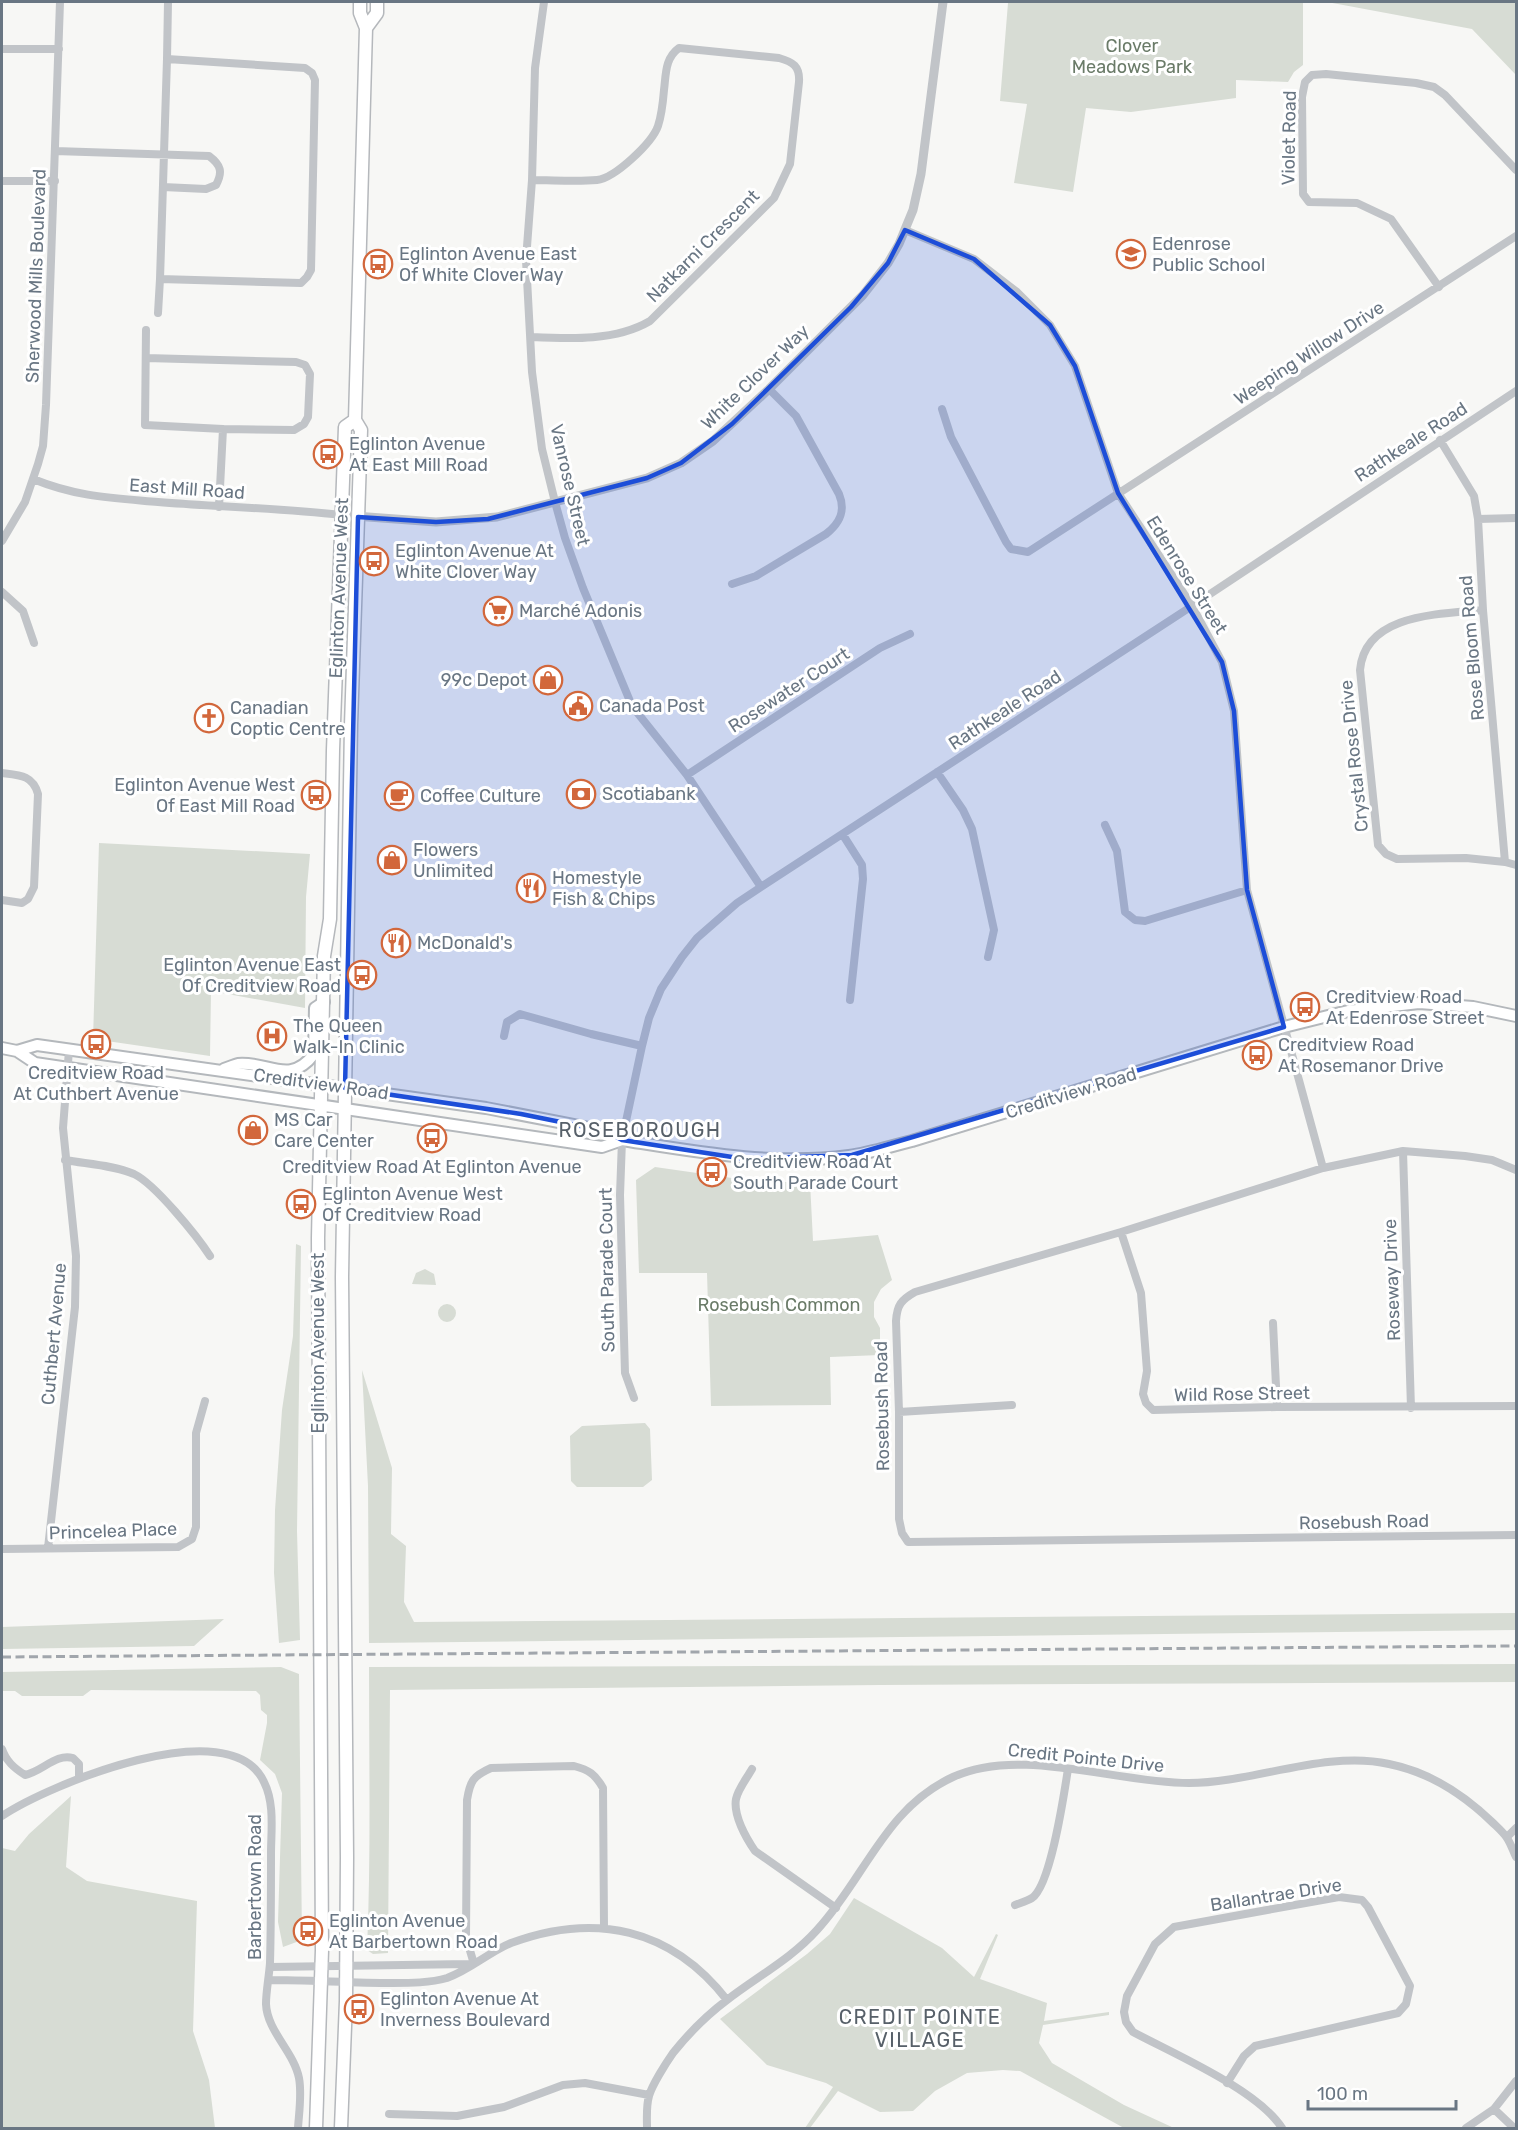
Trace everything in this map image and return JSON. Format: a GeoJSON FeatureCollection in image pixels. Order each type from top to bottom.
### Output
{"type":"FeatureCollection","features":[{"type":"Feature","properties":{"kind":"main road","name":"Eglinton Avenue West"},"geometry":{"type":"LineString","coordinates":[[341,2128],[346,1982],[347,1835],[342,1315],[351,725],[361,430],[355,420],[366,28],[360,13],[360,2]]}},
{"type":"Feature","properties":{"kind":"main road","name":"Eglinton Avenue West"},"geometry":{"type":"LineString","coordinates":[[366,28],[377,13],[377,2]]}},
{"type":"Feature","properties":{"kind":"main road","name":"Eglinton Avenue West"},"geometry":{"type":"LineString","coordinates":[[316,2128],[322,1981],[317,1290],[324,956],[330,919],[345,427],[355,420]]}},
{"type":"Feature","properties":{"kind":"main road"},"geometry":{"type":"LineString","coordinates":[[221,1070],[239,1064],[284,1071],[300,1068],[314,1054],[315,1008],[324,1002]]}},
{"type":"Feature","properties":{"kind":"main road","name":"Creditview Road"},"geometry":{"type":"LineString","coordinates":[[17,1051],[37,1046],[322,1084],[521,1114],[605,1131],[622,1140],[745,1159],[816,1159],[852,1155],[912,1141],[1284,1027],[1348,1011],[1419,1003],[1473,1007],[1516,1016]]}},
{"type":"Feature","properties":{"kind":"main road","name":"Creditview Road"},"geometry":{"type":"LineString","coordinates":[[2,1048],[17,1051],[35,1063],[345,1110],[603,1147],[622,1140]]}},
{"type":"Feature","properties":{"kind":"street","name":"Sherwood Mills Boulevard"},"geometry":{"type":"LineString","coordinates":[[2,541],[25,502],[43,446],[55,181],[60,2]]}},
{"type":"Feature","properties":{"kind":"street"},"geometry":{"type":"LineString","coordinates":[[158,313],[168,2]]}},
{"type":"Feature","properties":{"kind":"street","name":"Vanrose Street"},"geometry":{"type":"LineString","coordinates":[[544,2],[535,68],[532,180],[526,260],[532,338],[532,372],[542,449],[555,502],[583,588],[633,706],[687,775],[761,887]]}},
{"type":"Feature","properties":{"kind":"street","name":"White Clover Way"},"geometry":{"type":"LineString","coordinates":[[341,515],[429,522],[468,521],[505,515],[646,478],[681,463],[718,437],[769,389],[875,281],[899,244],[913,210],[921,174],[943,2]]}},
{"type":"Feature","properties":{"kind":"street","name":"Natkarni Crescent"},"geometry":{"type":"LineString","coordinates":[[532,180],[599,180],[616,171],[631,158],[657,128],[663,108],[667,64],[672,53],[679,48],[778,58],[790,61],[800,72],[790,164],[774,198],[650,321],[618,335],[532,338]]}},
{"type":"Feature","properties":{"kind":"street"},"geometry":{"type":"LineString","coordinates":[[2,49],[59,49]]}},
{"type":"Feature","properties":{"kind":"street"},"geometry":{"type":"LineString","coordinates":[[160,279],[301,283],[308,277],[311,270],[315,80],[312,73],[305,68],[167,59]]}},
{"type":"Feature","properties":{"kind":"street","name":"Violet Road"},"geometry":{"type":"LineString","coordinates":[[1439,287],[1391,219],[1357,203],[1309,202],[1303,194],[1302,97],[1305,82],[1312,75],[1326,74],[1416,83],[1434,87],[1445,95],[1516,170]]}},
{"type":"Feature","properties":{"kind":"street"},"geometry":{"type":"LineString","coordinates":[[55,151],[209,156],[217,162],[222,174],[216,185],[206,189],[163,187]]}},
{"type":"Feature","properties":{"kind":"street"},"geometry":{"type":"LineString","coordinates":[[2,181],[55,181]]}},
{"type":"Feature","properties":{"kind":"street","name":"Edenrose Street"},"geometry":{"type":"LineString","coordinates":[[905,230],[974,259],[1017,292],[1050,325],[1075,366],[1118,494],[1192,606],[1222,662],[1234,711],[1247,890],[1323,1168]]}},
{"type":"Feature","properties":{"kind":"street","name":"Weeping Willow Drive"},"geometry":{"type":"LineString","coordinates":[[942,409],[951,437],[1011,549],[1028,552],[1516,236]]}},
{"type":"Feature","properties":{"kind":"street"},"geometry":{"type":"LineString","coordinates":[[146,330],[145,425],[294,430],[304,424],[308,417],[310,374],[305,365],[296,362],[146,358]]}},
{"type":"Feature","properties":{"kind":"street"},"geometry":{"type":"LineString","coordinates":[[732,584],[756,576],[826,534],[836,527],[842,515],[843,505],[840,495],[796,416],[769,389]]}},
{"type":"Feature","properties":{"kind":"street","name":"Rathkeale Road"},"geometry":{"type":"LineString","coordinates":[[622,1140],[649,1018],[660,990],[697,938],[737,903],[1516,391]]}},
{"type":"Feature","properties":{"kind":"street"},"geometry":{"type":"LineString","coordinates":[[219,507],[223,429]]}},
{"type":"Feature","properties":{"kind":"street","name":"Rose Bloom Road"},"geometry":{"type":"LineString","coordinates":[[1440,440],[1474,496],[1478,519],[1483,610],[1505,862]]}},
{"type":"Feature","properties":{"kind":"street","name":"East Mill Road"},"geometry":{"type":"LineString","coordinates":[[33,479],[81,495],[341,515]]}},
{"type":"Feature","properties":{"kind":"street"},"geometry":{"type":"LineString","coordinates":[[1478,519],[1516,518]]}},
{"type":"Feature","properties":{"kind":"street"},"geometry":{"type":"LineString","coordinates":[[2,592],[23,610],[34,643]]}},
{"type":"Feature","properties":{"kind":"street","name":"Crystal Rose Drive"},"geometry":{"type":"LineString","coordinates":[[1483,610],[1423,616],[1402,622],[1381,633],[1368,645],[1361,657],[1360,670],[1378,845],[1386,854],[1397,859],[1439,857],[1505,862],[1516,866]]}},
{"type":"Feature","properties":{"kind":"street","name":"Rosewater Court"},"geometry":{"type":"LineString","coordinates":[[687,775],[880,648],[910,634]]}},
{"type":"Feature","properties":{"kind":"street"},"geometry":{"type":"LineString","coordinates":[[937,772],[963,810],[972,829],[994,930],[988,957]]}},
{"type":"Feature","properties":{"kind":"street"},"geometry":{"type":"LineString","coordinates":[[2,774],[31,779],[38,794],[34,887],[28,899],[22,903],[2,900]]}},
{"type":"Feature","properties":{"kind":"street"},"geometry":{"type":"LineString","coordinates":[[1105,825],[1117,851],[1125,912],[1135,920],[1145,921],[1247,890]]}},
{"type":"Feature","properties":{"kind":"street"},"geometry":{"type":"LineString","coordinates":[[843,834],[862,865],[863,879],[850,1000]]}},
{"type":"Feature","properties":{"kind":"street"},"geometry":{"type":"LineString","coordinates":[[504,1036],[507,1022],[520,1014],[642,1046]]}},
{"type":"Feature","properties":{"kind":"street","name":"Cuthbert Avenue"},"geometry":{"type":"LineString","coordinates":[[48,1548],[75,1307],[76,1256],[63,1128],[69,1050]]}},
{"type":"Feature","properties":{"kind":"street","name":"South Parade Court"},"geometry":{"type":"LineString","coordinates":[[622,1140],[620,1235],[625,1373],[634,1398]]}},
{"type":"Feature","properties":{"kind":"street","name":"Rosebush Road"},"geometry":{"type":"LineString","coordinates":[[1516,1170],[1492,1160],[1403,1151],[1323,1168],[1121,1232],[915,1292],[903,1299],[897,1307],[896,1321],[899,1519],[902,1533],[908,1542],[1516,1535]]}},
{"type":"Feature","properties":{"kind":"street","name":"Roseway Drive"},"geometry":{"type":"LineString","coordinates":[[1403,1151],[1411,1408]]}},
{"type":"Feature","properties":{"kind":"street"},"geometry":{"type":"LineString","coordinates":[[65,1160],[122,1170],[143,1180],[196,1235],[210,1256]]}},
{"type":"Feature","properties":{"kind":"street","name":"Wild Rose Street"},"geometry":{"type":"LineString","coordinates":[[1121,1232],[1141,1293],[1147,1371],[1143,1394],[1146,1403],[1153,1410],[1516,1406]]}},
{"type":"Feature","properties":{"kind":"street"},"geometry":{"type":"LineString","coordinates":[[1273,1323],[1277,1407]]}},
{"type":"Feature","properties":{"kind":"street","name":"Princelea Place"},"geometry":{"type":"LineString","coordinates":[[2,1549],[178,1547],[192,1539],[196,1527],[196,1433],[205,1401]]}},
{"type":"Feature","properties":{"kind":"street"},"geometry":{"type":"LineString","coordinates":[[899,1412],[1012,1405]]}},
{"type":"Feature","properties":{"kind":"street"},"geometry":{"type":"LineString","coordinates":[[2,1749],[5,1758],[25,1775],[37,1772],[60,1756],[73,1758],[79,1764],[79,1778]]}},
{"type":"Feature","properties":{"kind":"street","name":"Barbertown Road"},"geometry":{"type":"LineString","coordinates":[[2,1816],[15,1807],[79,1778],[181,1751],[210,1750],[228,1753],[251,1765],[264,1782],[271,1807],[270,1967],[267,2011],[299,2078],[298,2128]]}},
{"type":"Feature","properties":{"kind":"street","name":"Credit Pointe Drive"},"geometry":{"type":"LineString","coordinates":[[647,2128],[649,2095],[672,2055],[693,2030],[727,2000],[792,1954],[816,1932],[836,1908],[888,1830],[909,1805],[933,1787],[960,1774],[988,1765],[1018,1764],[1154,1781],[1190,1783],[1228,1780],[1286,1768],[1344,1761],[1388,1763],[1450,1787],[1479,1809],[1506,1837],[1516,1857]]}},
{"type":"Feature","properties":{"kind":"street"},"geometry":{"type":"LineString","coordinates":[[474,1964],[466,1937],[467,1800],[470,1784],[480,1773],[491,1768],[574,1766],[588,1769],[596,1776],[603,1788],[604,1928]]}},
{"type":"Feature","properties":{"kind":"street"},"geometry":{"type":"LineString","coordinates":[[752,1769],[736,1799],[739,1821],[746,1838],[755,1851],[836,1908]]}},
{"type":"Feature","properties":{"kind":"street"},"geometry":{"type":"LineString","coordinates":[[1015,1905],[1033,1898],[1045,1876],[1058,1832],[1068,1769]]}},
{"type":"Feature","properties":{"kind":"street"},"geometry":{"type":"LineString","coordinates":[[1506,1837],[1516,1828]]}},
{"type":"Feature","properties":{"kind":"street","name":"Ballantrae Drive"},"geometry":{"type":"LineString","coordinates":[[1227,2083],[1244,2056],[1255,2046],[1398,2013],[1406,2004],[1410,1986],[1368,1907],[1362,1900],[1339,1897],[1174,1927],[1155,1944],[1127,1996],[1124,2012],[1126,2022],[1133,2032],[1227,2083],[1262,2105],[1282,2128]]}},
{"type":"Feature","properties":{"kind":"street"},"geometry":{"type":"LineString","coordinates":[[269,1980],[346,1982],[426,1981],[447,1978],[509,1944],[567,1929],[604,1928],[631,1932],[669,1949],[706,1977],[727,2000]]}},
{"type":"Feature","properties":{"kind":"street"},"geometry":{"type":"LineString","coordinates":[[270,1967],[474,1964]]}},
{"type":"Feature","properties":{"kind":"street"},"geometry":{"type":"LineString","coordinates":[[1466,2128],[1494,2109],[1516,2081]]}},
{"type":"Feature","properties":{"kind":"street"},"geometry":{"type":"LineString","coordinates":[[389,2114],[457,2116],[504,2108],[563,2085],[585,2083],[649,2095]]}},
{"type":"Feature","properties":{"kind":"street"},"geometry":{"type":"LineString","coordinates":[[1494,2109],[1514,2128]]}},
{"type":"Feature","properties":{"kind":"highlighted area"},"geometry":{"type":"Polygon","coordinates":[[[905,230],[974,259],[1050,325],[1075,366],[1118,493],[1222,662],[1234,711],[1247,890],[1284,1027],[852,1155],[745,1159],[622,1140],[605,1131],[521,1114],[345,1088],[358,517],[436,522],[488,519],[647,478],[681,463],[732,424],[851,307],[888,263],[905,230]]]}},
{"type":"Feature","properties":{"kind":"green space","name":"Clover Meadows Park"},"geometry":{"type":"Polygon","coordinates":[[[994,2],[1303,2],[1303,65],[1294,72],[1288,82],[1236,80],[1236,98],[1131,112],[1086,108],[1073,192],[1014,183],[1027,104],[1000,101],[1008,3],[994,2]]]}},
{"type":"Feature","properties":{"kind":"green space"},"geometry":{"type":"Polygon","coordinates":[[[1327,2],[1516,2],[1516,75],[1472,29],[1327,2]]]}},
{"type":"Feature","properties":{"kind":"green space"},"geometry":{"type":"Polygon","coordinates":[[[99,843],[310,854],[306,897],[305,1008],[211,991],[210,1056],[93,1039],[99,843]]]}},
{"type":"Feature","properties":{"kind":"green space","name":"Rosebush Common"},"geometry":{"type":"Polygon","coordinates":[[[655,1167],[760,1182],[810,1182],[813,1241],[878,1235],[892,1280],[881,1289],[874,1302],[874,1317],[880,1328],[880,1355],[830,1357],[831,1405],[711,1406],[707,1273],[639,1273],[636,1180],[655,1167]]]}},
{"type":"Feature","properties":{"kind":"green space"},"geometry":{"type":"Polygon","coordinates":[[[296,1244],[301,1246],[297,1531],[300,1640],[279,1643],[274,1573],[275,1510],[282,1410],[293,1336],[296,1244]]]}},
{"type":"Feature","properties":{"kind":"green space"},"geometry":{"type":"Polygon","coordinates":[[[425,1269],[434,1274],[436,1285],[412,1284],[416,1273],[425,1269]]]}},
{"type":"Feature","properties":{"kind":"green space"},"geometry":{"type":"Polygon","coordinates":[[[447,1304],[453,1307],[456,1313],[453,1319],[447,1322],[441,1319],[438,1313],[441,1307],[447,1304]]]}},
{"type":"Feature","properties":{"kind":"green space"},"geometry":{"type":"Polygon","coordinates":[[[362,1370],[392,1468],[391,1534],[406,1546],[404,1602],[414,1622],[1516,1613],[1516,1630],[369,1643],[368,1486],[362,1370]]]}},
{"type":"Feature","properties":{"kind":"green space"},"geometry":{"type":"Polygon","coordinates":[[[645,1423],[650,1429],[652,1480],[643,1487],[577,1487],[571,1481],[570,1436],[582,1426],[645,1423]]]}},
{"type":"Feature","properties":{"kind":"green space"},"geometry":{"type":"Polygon","coordinates":[[[224,1619],[194,1646],[2,1649],[2,1627],[224,1619]]]}},
{"type":"Feature","properties":{"kind":"green space"},"geometry":{"type":"Polygon","coordinates":[[[1516,1664],[1516,1682],[390,1690],[388,1953],[373,1954],[367,1950],[369,1667],[1516,1664]]]}},
{"type":"Feature","properties":{"kind":"green space"},"geometry":{"type":"Polygon","coordinates":[[[281,1667],[299,1674],[302,1940],[283,1947],[278,1922],[282,1793],[275,1774],[260,1760],[267,1715],[261,1710],[260,1695],[256,1691],[91,1690],[83,1696],[22,1696],[15,1691],[2,1691],[2,1672],[281,1667]]]}},
{"type":"Feature","properties":{"kind":"green space"},"geometry":{"type":"Polygon","coordinates":[[[71,1796],[66,1867],[87,1881],[197,1901],[193,2031],[209,2080],[215,2128],[2,2128],[2,1848],[15,1851],[29,1834],[71,1796]]]}},
{"type":"Feature","properties":{"kind":"green space"},"geometry":{"type":"Polygon","coordinates":[[[854,1898],[942,1948],[974,1977],[996,1934],[998,1935],[980,1979],[1047,2003],[1044,2021],[1109,2012],[1109,2015],[1043,2025],[1039,2043],[1052,2063],[1124,2105],[1174,2128],[1124,2128],[1020,2071],[1003,2070],[967,2073],[935,2091],[913,2111],[880,2112],[838,2091],[810,2128],[805,2128],[833,2087],[767,2065],[720,2019],[830,1934],[854,1898]]]}},
{"type":"Feature","properties":{"kind":"railway"},"geometry":{"type":"LineString","coordinates":[[2,1657],[1516,1646]]}},
{"type":"Feature","properties":{"kind":"place","name":"Edenrose Public School"},"geometry":{"type":"Point","coordinates":[1131,254]}},
{"type":"Feature","properties":{"kind":"place","name":"Eglinton Avenue East Of White Clover Way"},"geometry":{"type":"Point","coordinates":[378,264]}},
{"type":"Feature","properties":{"kind":"place","name":"Eglinton Avenue At East Mill Road"},"geometry":{"type":"Point","coordinates":[328,454]}},
{"type":"Feature","properties":{"kind":"place","name":"Eglinton Avenue At White Clover Way"},"geometry":{"type":"Point","coordinates":[374,561]}},
{"type":"Feature","properties":{"kind":"place","name":"Marché Adonis"},"geometry":{"type":"Point","coordinates":[498,611]}},
{"type":"Feature","properties":{"kind":"place","name":"99c Depot"},"geometry":{"type":"Point","coordinates":[548,680]}},
{"type":"Feature","properties":{"kind":"place","name":"Canada Post"},"geometry":{"type":"Point","coordinates":[578,706]}},
{"type":"Feature","properties":{"kind":"place","name":"Canadian Coptic Centre"},"geometry":{"type":"Point","coordinates":[209,718]}},
{"type":"Feature","properties":{"kind":"place","name":"Scotiabank"},"geometry":{"type":"Point","coordinates":[581,794]}},
{"type":"Feature","properties":{"kind":"place","name":"Eglinton Avenue West Of East Mill Road"},"geometry":{"type":"Point","coordinates":[316,795]}},
{"type":"Feature","properties":{"kind":"place","name":"Coffee Culture"},"geometry":{"type":"Point","coordinates":[399,796]}},
{"type":"Feature","properties":{"kind":"place","name":"Flowers Unlimited"},"geometry":{"type":"Point","coordinates":[392,860]}},
{"type":"Feature","properties":{"kind":"place","name":"Homestyle Fish & Chips"},"geometry":{"type":"Point","coordinates":[531,888]}},
{"type":"Feature","properties":{"kind":"place","name":"McDonald's"},"geometry":{"type":"Point","coordinates":[396,943]}},
{"type":"Feature","properties":{"kind":"place","name":"Eglinton Avenue East Of Creditview Road"},"geometry":{"type":"Point","coordinates":[362,975]}},
{"type":"Feature","properties":{"kind":"place","name":"Creditview Road At Edenrose Street"},"geometry":{"type":"Point","coordinates":[1305,1007]}},
{"type":"Feature","properties":{"kind":"place","name":"The Queen Walk-In Clinic"},"geometry":{"type":"Point","coordinates":[272,1036]}},
{"type":"Feature","properties":{"kind":"place","name":"Creditview Road At Cuthbert Avenue"},"geometry":{"type":"Point","coordinates":[96,1044]}},
{"type":"Feature","properties":{"kind":"place","name":"Creditview Road At Rosemanor Drive"},"geometry":{"type":"Point","coordinates":[1257,1055]}},
{"type":"Feature","properties":{"kind":"place","name":"MS Car Care Center"},"geometry":{"type":"Point","coordinates":[253,1130]}},
{"type":"Feature","properties":{"kind":"place","name":"Creditview Road At Eglinton Avenue"},"geometry":{"type":"Point","coordinates":[432,1138]}},
{"type":"Feature","properties":{"kind":"place","name":"Creditview Road At South Parade Court"},"geometry":{"type":"Point","coordinates":[712,1172]}},
{"type":"Feature","properties":{"kind":"place","name":"Eglinton Avenue West Of Creditview Road"},"geometry":{"type":"Point","coordinates":[301,1204]}},
{"type":"Feature","properties":{"kind":"place","name":"Eglinton Avenue At Barbertown Road"},"geometry":{"type":"Point","coordinates":[308,1931]}},
{"type":"Feature","properties":{"kind":"place","name":"Eglinton Avenue At Inverness Boulevard"},"geometry":{"type":"Point","coordinates":[359,2009]}},
{"type":"Feature","properties":{"kind":"district","name":"ROSEBOROUGH"},"geometry":{"type":"Point","coordinates":[640,1130]}},
{"type":"Feature","properties":{"kind":"district","name":"CREDIT POINTE VILLAGE"},"geometry":{"type":"Point","coordinates":[920,2028]}}]}
